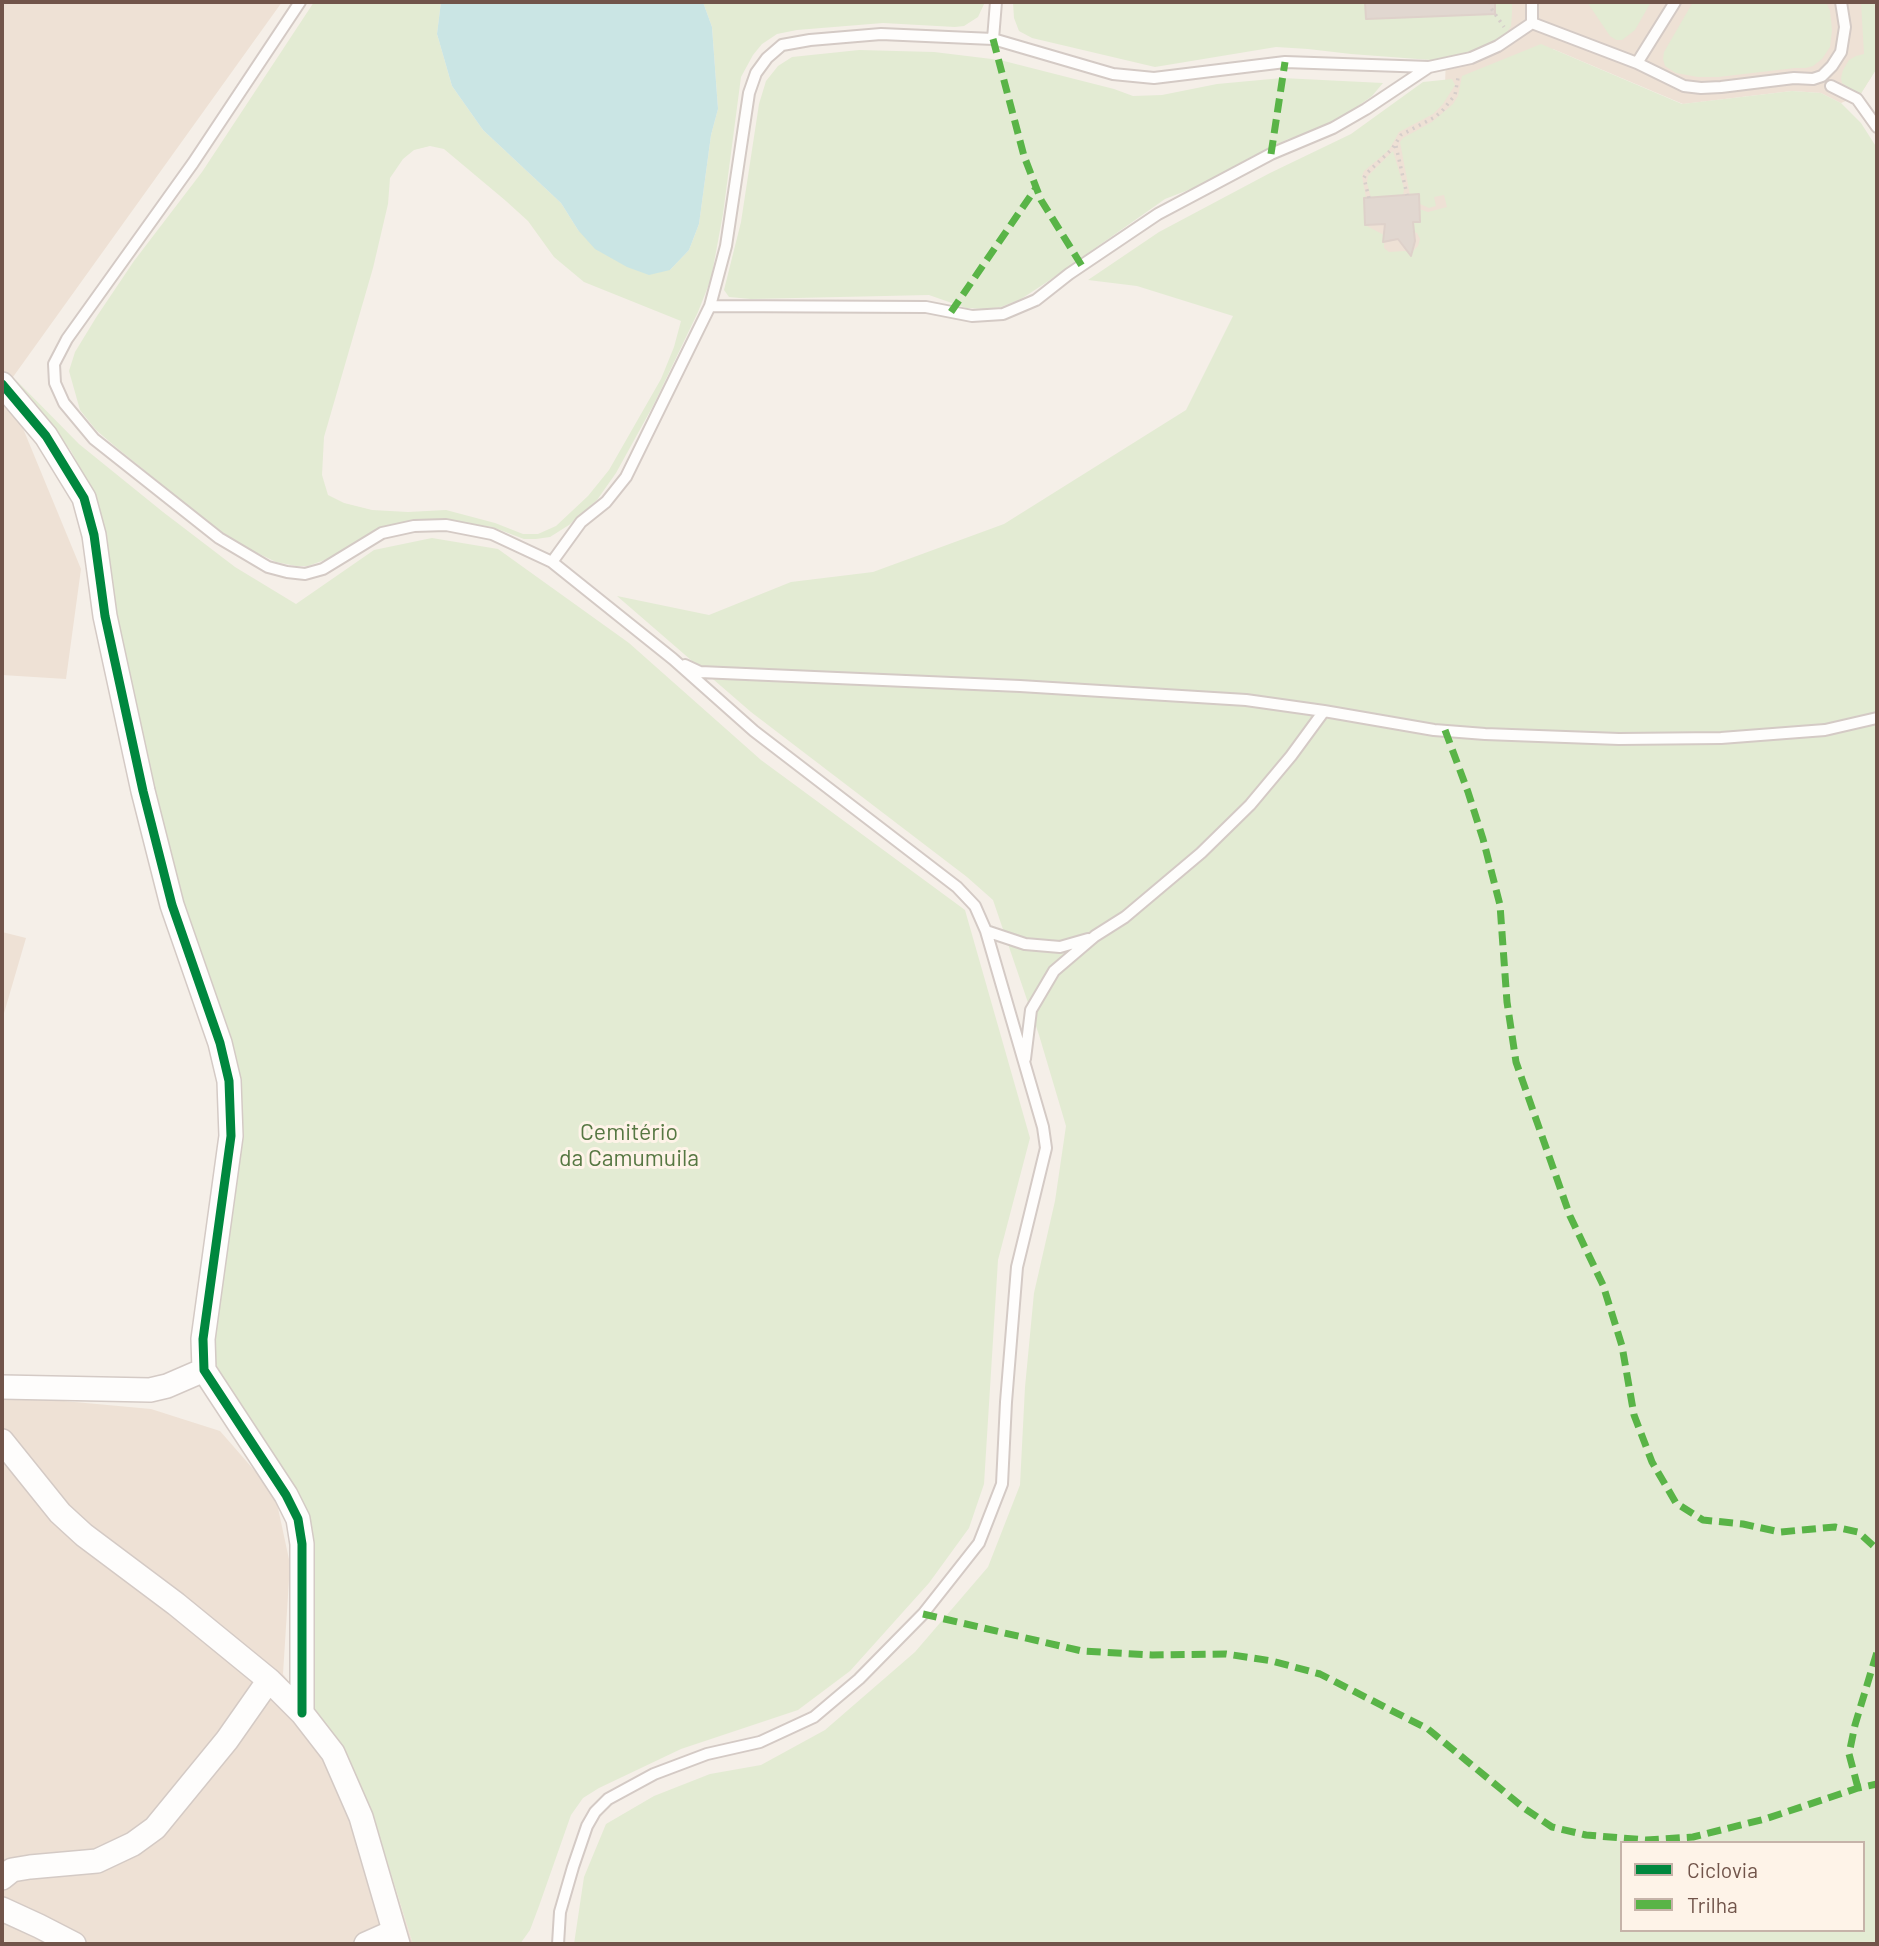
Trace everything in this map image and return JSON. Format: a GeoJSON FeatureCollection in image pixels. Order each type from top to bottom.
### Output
{"type":"FeatureCollection","features":[{"type":"Feature","properties":{"kind":"street"},"geometry":{"type":"LineString","coordinates":[[4,389],[47,436],[84,498],[94,535],[105,616],[146,804],[172,905],[220,1043],[229,1081],[230,1136],[203,1339],[204,1370],[286,1495],[298,1519],[302,1544],[302,1713]]}},
{"type":"Feature","properties":{"kind":"street"},"geometry":{"type":"LineString","coordinates":[[2,1387],[149,1390],[167,1386],[204,1370]]}},
{"type":"Feature","properties":{"kind":"street"},"geometry":{"type":"LineString","coordinates":[[2,1441],[60,1513],[84,1535],[176,1604],[269,1680],[302,1713],[333,1753],[361,1817],[396,1938],[366,1944]]}},
{"type":"Feature","properties":{"kind":"street"},"geometry":{"type":"LineString","coordinates":[[2,1878],[12,1870],[97,1861],[133,1844],[155,1828],[227,1740],[269,1680]]}},
{"type":"Feature","properties":{"kind":"street"},"geometry":{"type":"LineString","coordinates":[[2,1909],[74,1944]]}},
{"type":"Feature","properties":{"kind":"lane"},"geometry":{"type":"LineString","coordinates":[[300,2],[193,163],[67,340],[54,364],[55,383],[64,403],[94,439],[219,538],[268,567],[305,574],[323,569],[382,533],[414,526],[446,526],[492,534],[552,562],[673,659],[754,731],[957,887],[975,906],[986,931],[1043,1127],[1046,1148],[1017,1267],[1002,1484],[979,1543],[923,1614],[859,1679],[814,1717],[760,1742],[707,1754],[653,1774],[608,1799],[595,1812],[587,1826],[560,1912],[558,1944]]}},
{"type":"Feature","properties":{"kind":"lane"},"geometry":{"type":"LineString","coordinates":[[993,38],[996,2]]}},
{"type":"Feature","properties":{"kind":"lane"},"geometry":{"type":"LineString","coordinates":[[1532,2],[1532,23]]}},
{"type":"Feature","properties":{"kind":"lane"},"geometry":{"type":"LineString","coordinates":[[1637,63],[1675,2]]}},
{"type":"Feature","properties":{"kind":"lane"},"geometry":{"type":"LineString","coordinates":[[1532,23],[1637,63],[1684,86],[1701,88],[1822,76],[1841,52],[1845,27],[1841,2]]}},
{"type":"Feature","properties":{"kind":"lane"},"geometry":{"type":"LineString","coordinates":[[552,562],[581,522],[606,502],[626,477],[710,306],[726,246],[749,93],[756,73],[767,58],[782,45],[881,34],[993,38],[1113,74],[1153,78],[1285,62],[1429,67],[1471,58],[1498,46],[1532,23]]}},
{"type":"Feature","properties":{"kind":"lane"},"geometry":{"type":"LineString","coordinates":[[710,306],[926,307],[972,316],[1003,314],[1037,300],[1069,274],[1158,215],[1271,154],[1333,128],[1429,67]]}},
{"type":"Feature","properties":{"kind":"lane"},"geometry":{"type":"LineString","coordinates":[[1832,86],[1857,99],[1877,127]]}},
{"type":"Feature","properties":{"kind":"lane"},"geometry":{"type":"LineString","coordinates":[[673,659],[701,672],[1246,700],[1434,730],[1485,734],[1721,738],[1825,730],[1877,718]]}},
{"type":"Feature","properties":{"kind":"lane"},"geometry":{"type":"LineString","coordinates":[[1025,1065],[1031,1010],[1054,971],[1095,936],[1125,917],[1221,834],[1291,756],[1324,711]]}},
{"type":"Feature","properties":{"kind":"lane"},"geometry":{"type":"LineString","coordinates":[[986,931],[1025,944],[1060,947],[1095,936]]}},
{"type":"Feature","properties":{"kind":"path"},"geometry":{"type":"LineString","coordinates":[[1490,2],[1488,8],[1504,25],[1500,34]]}},
{"type":"Feature","properties":{"kind":"path"},"geometry":{"type":"LineString","coordinates":[[1369,198],[1364,178],[1366,174],[1402,135],[1435,117],[1450,103],[1457,89],[1458,78]]}},
{"type":"Feature","properties":{"kind":"path"},"geometry":{"type":"LineString","coordinates":[[1395,145],[1407,195]]}},
{"type":"Feature","properties":{"kind":"shaded area"},"geometry":{"type":"Polygon","coordinates":[[[2,2],[282,2],[13,377],[8,392],[81,569],[66,679],[2,675],[2,2]]]}},
{"type":"Feature","properties":{"kind":"shaded area"},"geometry":{"type":"Polygon","coordinates":[[[1349,2],[1877,2],[1877,68],[1860,95],[1841,103],[1821,93],[1792,91],[1683,104],[1553,49],[1423,276],[1353,231],[1350,180],[1445,85],[1446,58],[1431,60],[1349,2]]]}},
{"type":"Feature","properties":{"kind":"shaded area"},"geometry":{"type":"Polygon","coordinates":[[[2,932],[26,938],[2,1020],[2,932]]]}},
{"type":"Feature","properties":{"kind":"shaded area"},"geometry":{"type":"Polygon","coordinates":[[[2,1399],[42,1399],[151,1409],[220,1431],[275,1494],[290,1564],[283,1674],[349,1760],[374,1820],[413,1944],[2,1944],[2,1399]]]}},
{"type":"Feature","properties":{"kind":"green space"},"geometry":{"type":"Polygon","coordinates":[[[314,2],[441,2],[437,34],[452,86],[483,130],[561,203],[578,230],[670,270],[689,250],[699,224],[711,135],[718,109],[712,27],[703,2],[985,2],[978,17],[964,26],[883,23],[797,30],[777,34],[762,44],[753,55],[741,77],[723,214],[711,279],[698,312],[654,404],[616,473],[597,500],[569,525],[550,537],[524,539],[492,527],[454,521],[417,521],[374,531],[330,558],[308,566],[276,562],[245,547],[213,526],[96,430],[80,410],[69,371],[75,352],[134,261],[202,172],[314,2]],[[430,146],[414,150],[403,159],[390,178],[388,204],[373,268],[324,437],[322,475],[328,495],[344,503],[372,510],[446,510],[495,523],[523,534],[538,534],[556,526],[588,496],[609,470],[661,379],[681,321],[584,282],[554,257],[528,221],[444,149],[430,146]]]}},
{"type":"Feature","properties":{"kind":"green space"},"geometry":{"type":"Polygon","coordinates":[[[1013,2],[1512,2],[1512,13],[1511,26],[1505,35],[1464,55],[1431,60],[1276,47],[1155,67],[1032,38],[1019,31],[1014,18],[1013,2]]]}},
{"type":"Feature","properties":{"kind":"green space"},"geometry":{"type":"Polygon","coordinates":[[[1587,2],[1651,2],[1635,30],[1622,40],[1616,40],[1610,36],[1587,2]]]}},
{"type":"Feature","properties":{"kind":"green space"},"geometry":{"type":"Polygon","coordinates":[[[1693,2],[1826,2],[1832,30],[1830,47],[1822,59],[1806,68],[1718,77],[1676,73],[1665,66],[1664,52],[1693,2]]]}},
{"type":"Feature","properties":{"kind":"green space"},"geometry":{"type":"Polygon","coordinates":[[[1861,2],[1877,2],[1877,68],[1860,95],[1842,83],[1841,78],[1849,60],[1864,54],[1861,2]]]}},
{"type":"Feature","properties":{"kind":"green space"},"geometry":{"type":"Polygon","coordinates":[[[1541,44],[1682,104],[1792,91],[1821,93],[1841,103],[1861,123],[1877,148],[1877,1944],[574,1944],[584,1877],[606,1824],[654,1796],[710,1774],[761,1765],[825,1730],[915,1652],[988,1567],[1020,1485],[1025,1387],[1034,1293],[1055,1201],[1066,1126],[1039,1035],[993,900],[967,877],[751,712],[617,596],[709,615],[791,582],[873,572],[1004,524],[1186,410],[1233,316],[1137,286],[1088,280],[1159,232],[1351,134],[1423,82],[1452,79],[1455,85],[1443,104],[1433,114],[1399,132],[1389,150],[1364,171],[1362,176],[1366,198],[1365,225],[1384,235],[1384,248],[1389,252],[1412,252],[1420,239],[1417,233],[1408,230],[1403,222],[1420,221],[1419,209],[1428,212],[1447,207],[1444,195],[1434,197],[1436,206],[1429,208],[1420,204],[1419,194],[1410,195],[1400,142],[1432,122],[1453,104],[1458,96],[1462,76],[1541,44]]]}},
{"type":"Feature","properties":{"kind":"green space"},"geometry":{"type":"Polygon","coordinates":[[[859,50],[934,52],[1000,60],[1133,96],[1162,95],[1217,84],[1282,78],[1383,83],[1372,96],[1347,114],[1288,139],[1196,187],[1165,199],[1047,282],[1021,299],[1001,307],[966,308],[929,295],[751,299],[729,297],[724,290],[741,222],[759,104],[766,81],[778,66],[792,57],[859,50]]]}},
{"type":"Feature","properties":{"kind":"green space"},"geometry":{"type":"Polygon","coordinates":[[[1393,151],[1404,188],[1403,196],[1371,198],[1368,176],[1393,151]]]}},
{"type":"Feature","properties":{"kind":"green space","name":"Cemitério da Camumuila"},"geometry":{"type":"Polygon","coordinates":[[[13,377],[79,444],[163,512],[235,567],[296,604],[374,550],[432,538],[498,549],[629,643],[761,760],[965,910],[1030,1138],[998,1260],[984,1484],[969,1528],[929,1583],[850,1671],[798,1710],[681,1749],[583,1798],[571,1815],[530,1930],[520,1944],[413,1944],[374,1820],[349,1760],[314,1713],[310,1539],[221,1377],[215,1361],[215,1336],[242,1131],[241,1084],[231,1039],[181,905],[114,614],[93,493],[71,451],[13,377]]]}},
{"type":"Feature","properties":{"kind":"water"},"geometry":{"type":"Polygon","coordinates":[[[441,2],[703,2],[712,27],[718,109],[711,135],[699,224],[689,250],[670,270],[649,275],[627,267],[595,249],[578,230],[561,203],[483,130],[452,86],[437,34],[441,2]]]}},
{"type":"Feature","properties":{"kind":"building"},"geometry":{"type":"Polygon","coordinates":[[[1365,2],[1495,2],[1495,14],[1366,19],[1365,2]]]}},
{"type":"Feature","properties":{"kind":"building"},"geometry":{"type":"Polygon","coordinates":[[[1419,194],[1420,222],[1413,222],[1415,241],[1411,256],[1398,239],[1383,242],[1385,224],[1365,225],[1364,198],[1419,194]]]}},
{"type":"Feature","properties":{"kind":"marked path"},"geometry":{"type":"LineString","coordinates":[[993,39],[1024,156],[1041,200],[1082,266]]}},
{"type":"Feature","properties":{"kind":"marked path"},"geometry":{"type":"LineString","coordinates":[[1271,154],[1285,62]]}},
{"type":"Feature","properties":{"kind":"marked path"},"geometry":{"type":"LineString","coordinates":[[951,312],[1036,188]]}},
{"type":"Feature","properties":{"kind":"marked path"},"geometry":{"type":"LineString","coordinates":[[1445,730],[1483,839],[1500,905],[1507,1002],[1516,1062],[1570,1216],[1603,1285],[1622,1346],[1634,1415],[1652,1462],[1676,1503],[1703,1520],[1743,1524],[1780,1532],[1835,1527],[1858,1532],[1877,1549]]}},
{"type":"Feature","properties":{"kind":"marked path"},"geometry":{"type":"LineString","coordinates":[[923,1614],[1082,1651],[1152,1655],[1226,1654],[1272,1661],[1320,1674],[1428,1729],[1524,1808],[1552,1827],[1586,1835],[1646,1840],[1693,1837],[1765,1819],[1877,1784]]}},
{"type":"Feature","properties":{"kind":"marked path"},"geometry":{"type":"LineString","coordinates":[[1858,1788],[1849,1754],[1877,1652]]}},
{"type":"Feature","properties":{"kind":"cycle path"},"geometry":{"type":"LineString","coordinates":[[2,384],[46,436],[84,498],[94,535],[105,616],[143,791],[172,905],[220,1043],[229,1081],[231,1136],[203,1339],[204,1370],[286,1495],[298,1519],[302,1544],[302,1713]]}}]}
